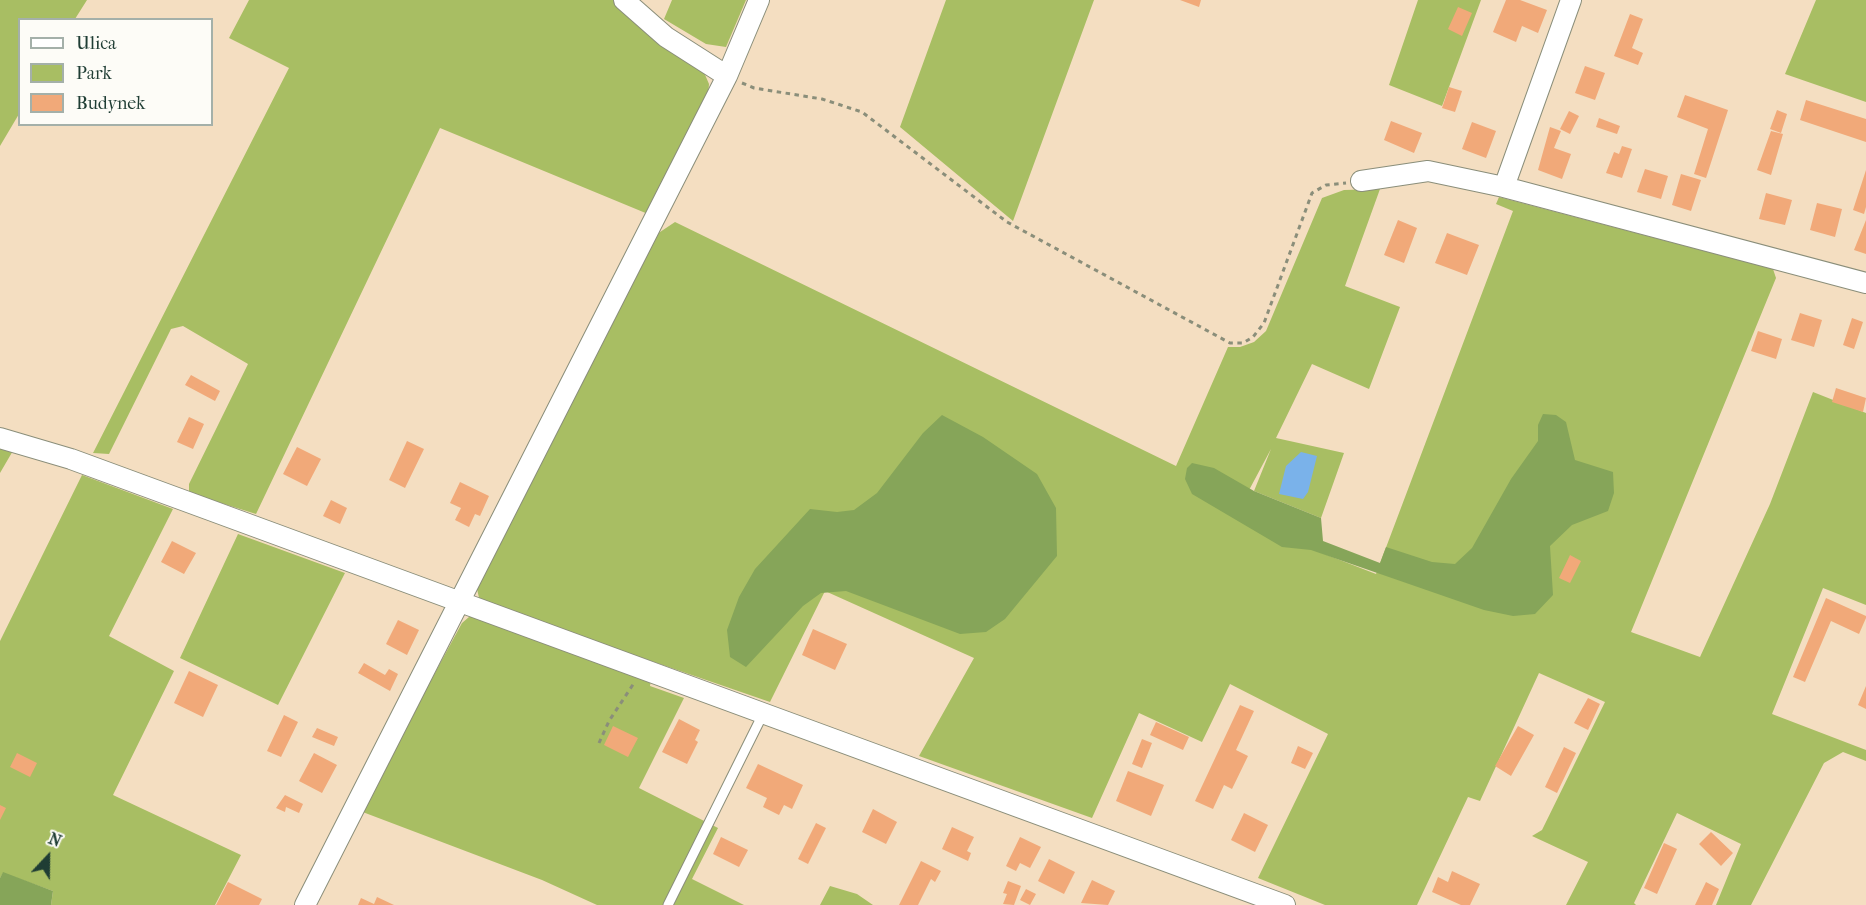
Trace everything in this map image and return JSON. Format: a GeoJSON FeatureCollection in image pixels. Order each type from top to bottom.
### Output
{"type":"FeatureCollection","features":[{"type":"Feature","properties":{"kind":"street"},"geometry":{"type":"LineString","coordinates":[[624,0],[666,37],[727,76]]}},
{"type":"Feature","properties":{"kind":"street"},"geometry":{"type":"LineString","coordinates":[[305,905],[727,76],[759,0]]}},
{"type":"Feature","properties":{"kind":"street"},"geometry":{"type":"LineString","coordinates":[[1504,188],[1571,0]]}},
{"type":"Feature","properties":{"kind":"street"},"geometry":{"type":"LineString","coordinates":[[1361,182],[1428,171],[1504,188],[1866,283]]}},
{"type":"Feature","properties":{"kind":"street"},"geometry":{"type":"LineString","coordinates":[[0,438],[79,462],[1285,905]]}},
{"type":"Feature","properties":{"kind":"lane"},"geometry":{"type":"LineString","coordinates":[[668,905],[763,714]]}},
{"type":"Feature","properties":{"kind":"path"},"geometry":{"type":"LineString","coordinates":[[727,76],[754,88],[822,99],[862,112],[1007,222],[1230,343],[1243,343],[1253,337],[1264,323],[1312,193],[1326,185],[1361,182]]}},
{"type":"Feature","properties":{"kind":"path"},"geometry":{"type":"LineString","coordinates":[[599,743],[609,722],[629,695],[641,669]]}},
{"type":"Feature","properties":{"kind":"green space"},"geometry":{"type":"Polygon","coordinates":[[[0,0],[87,0],[76,18],[18,18],[18,116],[0,146],[0,0]]]}},
{"type":"Feature","properties":{"kind":"green space"},"geometry":{"type":"Polygon","coordinates":[[[249,0],[620,0],[703,70],[709,84],[708,95],[648,214],[440,128],[256,514],[189,493],[189,484],[248,364],[183,326],[171,329],[109,454],[93,453],[289,68],[229,38],[249,0]]]}},
{"type":"Feature","properties":{"kind":"green space"},"geometry":{"type":"Polygon","coordinates":[[[672,0],[746,0],[726,47],[706,44],[664,19],[672,0]]]}},
{"type":"Feature","properties":{"kind":"green space"},"geometry":{"type":"Polygon","coordinates":[[[946,0],[1094,0],[1013,221],[900,127],[946,0]]]}},
{"type":"Feature","properties":{"kind":"green space"},"geometry":{"type":"Polygon","coordinates":[[[1418,0],[1481,0],[1442,106],[1389,85],[1418,0]]]}},
{"type":"Feature","properties":{"kind":"green space"},"geometry":{"type":"Polygon","coordinates":[[[1816,0],[1866,0],[1866,102],[1785,74],[1816,0]]]}},
{"type":"Feature","properties":{"kind":"green space"},"geometry":{"type":"Polygon","coordinates":[[[1380,189],[1345,286],[1400,307],[1369,389],[1312,364],[1276,438],[1344,453],[1321,518],[1254,491],[1271,449],[1240,507],[1309,548],[1376,574],[1513,211],[1496,204],[1499,197],[1773,269],[1776,278],[1631,632],[1700,657],[1770,504],[1813,392],[1866,413],[1866,605],[1823,588],[1772,714],[1866,750],[1866,761],[1843,752],[1824,763],[1751,905],[1716,905],[1741,844],[1677,813],[1634,903],[1636,905],[1566,905],[1588,862],[1532,836],[1542,830],[1605,702],[1539,673],[1480,801],[1468,797],[1417,905],[1325,905],[1258,878],[1328,734],[1230,684],[1202,742],[1139,713],[1092,818],[919,756],[974,658],[825,591],[770,702],[480,602],[477,589],[657,234],[675,222],[1176,466],[1228,347],[1240,347],[1254,342],[1266,331],[1322,198],[1344,190],[1380,189]]]}},
{"type":"Feature","properties":{"kind":"green space"},"geometry":{"type":"Polygon","coordinates":[[[1543,414],[1556,415],[1566,422],[1575,460],[1613,472],[1614,493],[1608,511],[1572,525],[1550,546],[1553,595],[1535,614],[1513,616],[1484,610],[1311,550],[1282,547],[1192,494],[1185,479],[1187,468],[1192,463],[1214,468],[1254,491],[1321,518],[1323,541],[1380,563],[1386,547],[1432,562],[1455,564],[1472,548],[1511,479],[1538,441],[1538,425],[1543,414]]]}},
{"type":"Feature","properties":{"kind":"green space"},"geometry":{"type":"Polygon","coordinates":[[[942,415],[983,437],[1037,474],[1056,508],[1057,556],[1005,619],[986,632],[960,634],[846,591],[821,593],[803,606],[746,667],[730,657],[727,630],[739,597],[755,569],[810,509],[837,512],[854,510],[877,493],[923,433],[942,415]]]}},
{"type":"Feature","properties":{"kind":"green space"},"geometry":{"type":"Polygon","coordinates":[[[0,446],[14,449],[0,473],[0,446]]]}},
{"type":"Feature","properties":{"kind":"green space"},"geometry":{"type":"Polygon","coordinates":[[[82,475],[173,509],[109,636],[174,671],[113,795],[241,855],[215,905],[51,905],[53,891],[3,873],[0,878],[0,641],[82,475]]]}},
{"type":"Feature","properties":{"kind":"green space"},"geometry":{"type":"Polygon","coordinates":[[[238,534],[345,573],[278,705],[180,658],[238,534]]]}},
{"type":"Feature","properties":{"kind":"green space"},"geometry":{"type":"Polygon","coordinates":[[[469,617],[480,617],[651,680],[650,686],[684,698],[639,788],[718,828],[692,879],[744,905],[597,905],[542,880],[360,811],[462,623],[469,617]]]}},
{"type":"Feature","properties":{"kind":"green space"},"geometry":{"type":"Polygon","coordinates":[[[3,872],[53,891],[51,905],[0,905],[0,878],[3,872]]]}},
{"type":"Feature","properties":{"kind":"green space"},"geometry":{"type":"Polygon","coordinates":[[[830,886],[857,894],[873,905],[820,905],[830,886]]]}},
{"type":"Feature","properties":{"kind":"water"},"geometry":{"type":"Polygon","coordinates":[[[1301,452],[1317,456],[1308,492],[1303,499],[1279,494],[1286,466],[1301,452]]]}},
{"type":"Feature","properties":{"kind":"building"},"geometry":{"type":"Polygon","coordinates":[[[1180,0],[1201,0],[1199,7],[1180,0]]]}},
{"type":"Feature","properties":{"kind":"building"},"geometry":{"type":"Polygon","coordinates":[[[1506,0],[1520,0],[1547,10],[1538,33],[1522,26],[1516,42],[1493,32],[1506,0]]]}},
{"type":"Feature","properties":{"kind":"building"},"geometry":{"type":"Polygon","coordinates":[[[1458,7],[1472,13],[1462,36],[1448,29],[1458,7]]]}},
{"type":"Feature","properties":{"kind":"building"},"geometry":{"type":"Polygon","coordinates":[[[1630,14],[1643,19],[1632,48],[1643,53],[1638,65],[1614,56],[1630,14]]]}},
{"type":"Feature","properties":{"kind":"building"},"geometry":{"type":"Polygon","coordinates":[[[1585,66],[1605,73],[1595,100],[1575,93],[1585,66]]]}},
{"type":"Feature","properties":{"kind":"building"},"geometry":{"type":"Polygon","coordinates":[[[1449,87],[1462,91],[1455,112],[1442,108],[1449,87]]]}},
{"type":"Feature","properties":{"kind":"building"},"geometry":{"type":"Polygon","coordinates":[[[1685,95],[1728,110],[1706,178],[1694,174],[1708,129],[1677,117],[1685,95]]]}},
{"type":"Feature","properties":{"kind":"building"},"geometry":{"type":"Polygon","coordinates":[[[1806,100],[1866,119],[1866,142],[1800,120],[1806,100]]]}},
{"type":"Feature","properties":{"kind":"building"},"geometry":{"type":"Polygon","coordinates":[[[1777,110],[1787,114],[1781,133],[1770,129],[1777,110]]]}},
{"type":"Feature","properties":{"kind":"building"},"geometry":{"type":"Polygon","coordinates":[[[1569,111],[1579,116],[1570,134],[1560,129],[1569,111]]]}},
{"type":"Feature","properties":{"kind":"building"},"geometry":{"type":"Polygon","coordinates":[[[1599,118],[1620,126],[1617,134],[1596,127],[1599,118]]]}},
{"type":"Feature","properties":{"kind":"building"},"geometry":{"type":"Polygon","coordinates":[[[1391,121],[1422,133],[1414,153],[1384,140],[1391,121]]]}},
{"type":"Feature","properties":{"kind":"building"},"geometry":{"type":"Polygon","coordinates":[[[1472,122],[1496,131],[1486,158],[1462,149],[1472,122]]]}},
{"type":"Feature","properties":{"kind":"building"},"geometry":{"type":"Polygon","coordinates":[[[1550,127],[1561,131],[1554,148],[1571,154],[1562,179],[1538,170],[1550,127]]]}},
{"type":"Feature","properties":{"kind":"building"},"geometry":{"type":"Polygon","coordinates":[[[1771,131],[1783,134],[1771,175],[1757,170],[1771,131]]]}},
{"type":"Feature","properties":{"kind":"building"},"geometry":{"type":"Polygon","coordinates":[[[1622,146],[1632,149],[1622,178],[1606,173],[1614,152],[1619,154],[1622,146]]]}},
{"type":"Feature","properties":{"kind":"building"},"geometry":{"type":"Polygon","coordinates":[[[1645,169],[1668,176],[1661,199],[1637,192],[1645,169]]]}},
{"type":"Feature","properties":{"kind":"building"},"geometry":{"type":"Polygon","coordinates":[[[1866,170],[1866,207],[1864,214],[1853,210],[1866,170]]]}},
{"type":"Feature","properties":{"kind":"building"},"geometry":{"type":"Polygon","coordinates":[[[1681,174],[1701,180],[1691,211],[1672,205],[1681,174]]]}},
{"type":"Feature","properties":{"kind":"building"},"geometry":{"type":"Polygon","coordinates":[[[1766,193],[1792,200],[1785,225],[1759,219],[1766,193]]]}},
{"type":"Feature","properties":{"kind":"building"},"geometry":{"type":"Polygon","coordinates":[[[1817,203],[1842,209],[1835,237],[1810,230],[1817,203]]]}},
{"type":"Feature","properties":{"kind":"building"},"geometry":{"type":"Polygon","coordinates":[[[1398,220],[1417,228],[1404,263],[1384,255],[1398,220]]]}},
{"type":"Feature","properties":{"kind":"building"},"geometry":{"type":"Polygon","coordinates":[[[1866,220],[1866,254],[1854,250],[1866,220]]]}},
{"type":"Feature","properties":{"kind":"building"},"geometry":{"type":"Polygon","coordinates":[[[1447,233],[1479,245],[1467,275],[1435,263],[1447,233]]]}},
{"type":"Feature","properties":{"kind":"building"},"geometry":{"type":"Polygon","coordinates":[[[1800,313],[1822,320],[1814,347],[1791,340],[1800,313]]]}},
{"type":"Feature","properties":{"kind":"building"},"geometry":{"type":"Polygon","coordinates":[[[1852,318],[1863,322],[1854,349],[1843,345],[1852,318]]]}},
{"type":"Feature","properties":{"kind":"building"},"geometry":{"type":"Polygon","coordinates":[[[1758,331],[1782,339],[1776,359],[1751,351],[1758,331]]]}},
{"type":"Feature","properties":{"kind":"building"},"geometry":{"type":"Polygon","coordinates":[[[191,375],[220,391],[215,401],[185,385],[191,375]]]}},
{"type":"Feature","properties":{"kind":"building"},"geometry":{"type":"Polygon","coordinates":[[[1836,388],[1866,398],[1863,412],[1832,402],[1836,388]]]}},
{"type":"Feature","properties":{"kind":"building"},"geometry":{"type":"Polygon","coordinates":[[[189,417],[204,424],[193,449],[177,442],[189,417]]]}},
{"type":"Feature","properties":{"kind":"building"},"geometry":{"type":"Polygon","coordinates":[[[407,441],[424,449],[405,488],[389,480],[407,441]]]}},
{"type":"Feature","properties":{"kind":"building"},"geometry":{"type":"Polygon","coordinates":[[[297,447],[321,459],[307,486],[283,474],[297,447]]]}},
{"type":"Feature","properties":{"kind":"building"},"geometry":{"type":"Polygon","coordinates":[[[460,482],[489,496],[480,516],[475,514],[469,527],[455,520],[461,508],[450,503],[460,482]]]}},
{"type":"Feature","properties":{"kind":"building"},"geometry":{"type":"Polygon","coordinates":[[[331,500],[347,508],[340,524],[323,516],[331,500]]]}},
{"type":"Feature","properties":{"kind":"building"},"geometry":{"type":"Polygon","coordinates":[[[172,541],[196,553],[184,574],[161,562],[172,541]]]}},
{"type":"Feature","properties":{"kind":"building"},"geometry":{"type":"Polygon","coordinates":[[[1570,555],[1581,561],[1570,583],[1559,578],[1570,555]]]}},
{"type":"Feature","properties":{"kind":"building"},"geometry":{"type":"Polygon","coordinates":[[[1826,598],[1866,618],[1859,634],[1831,621],[1805,682],[1793,677],[1826,598]]]}},
{"type":"Feature","properties":{"kind":"building"},"geometry":{"type":"Polygon","coordinates":[[[398,620],[419,630],[407,655],[386,644],[398,620]]]}},
{"type":"Feature","properties":{"kind":"building"},"geometry":{"type":"Polygon","coordinates":[[[813,629],[847,644],[835,670],[802,655],[813,629]]]}},
{"type":"Feature","properties":{"kind":"building"},"geometry":{"type":"Polygon","coordinates":[[[364,663],[385,675],[389,669],[398,674],[390,691],[358,673],[364,663]]]}},
{"type":"Feature","properties":{"kind":"building"},"geometry":{"type":"Polygon","coordinates":[[[189,671],[218,685],[203,717],[174,703],[189,671]]]}},
{"type":"Feature","properties":{"kind":"building"},"geometry":{"type":"Polygon","coordinates":[[[1866,686],[1866,709],[1858,705],[1866,686]]]}},
{"type":"Feature","properties":{"kind":"building"},"geometry":{"type":"Polygon","coordinates":[[[1588,698],[1600,704],[1588,730],[1574,723],[1588,698]]]}},
{"type":"Feature","properties":{"kind":"building"},"geometry":{"type":"Polygon","coordinates":[[[1240,705],[1254,711],[1236,750],[1248,756],[1232,789],[1224,785],[1213,809],[1195,801],[1240,705]]]}},
{"type":"Feature","properties":{"kind":"building"},"geometry":{"type":"Polygon","coordinates":[[[284,715],[298,722],[281,757],[267,751],[284,715]]]}},
{"type":"Feature","properties":{"kind":"building"},"geometry":{"type":"Polygon","coordinates":[[[679,719],[700,730],[695,740],[698,742],[687,764],[662,752],[679,719]]]}},
{"type":"Feature","properties":{"kind":"building"},"geometry":{"type":"Polygon","coordinates":[[[1156,722],[1189,737],[1183,750],[1150,735],[1156,722]]]}},
{"type":"Feature","properties":{"kind":"building"},"geometry":{"type":"Polygon","coordinates":[[[613,726],[638,738],[628,757],[604,745],[613,726]]]}},
{"type":"Feature","properties":{"kind":"building"},"geometry":{"type":"Polygon","coordinates":[[[1518,726],[1534,735],[1511,776],[1495,766],[1518,726]]]}},
{"type":"Feature","properties":{"kind":"building"},"geometry":{"type":"Polygon","coordinates":[[[317,728],[338,737],[334,746],[312,737],[317,728]]]}},
{"type":"Feature","properties":{"kind":"building"},"geometry":{"type":"Polygon","coordinates":[[[1142,739],[1152,743],[1142,768],[1132,764],[1142,739]]]}},
{"type":"Feature","properties":{"kind":"building"},"geometry":{"type":"Polygon","coordinates":[[[1298,746],[1313,753],[1305,769],[1291,763],[1298,746]]]}},
{"type":"Feature","properties":{"kind":"building"},"geometry":{"type":"Polygon","coordinates":[[[1564,747],[1576,753],[1557,793],[1545,787],[1564,747]]]}},
{"type":"Feature","properties":{"kind":"building"},"geometry":{"type":"Polygon","coordinates":[[[17,753],[37,763],[30,777],[10,767],[17,753]]]}},
{"type":"Feature","properties":{"kind":"building"},"geometry":{"type":"Polygon","coordinates":[[[314,753],[337,765],[322,793],[299,781],[314,753]]]}},
{"type":"Feature","properties":{"kind":"building"},"geometry":{"type":"Polygon","coordinates":[[[758,764],[803,785],[792,809],[784,805],[779,815],[763,807],[767,798],[746,788],[758,764]]]}},
{"type":"Feature","properties":{"kind":"building"},"geometry":{"type":"Polygon","coordinates":[[[1128,771],[1164,785],[1151,816],[1116,801],[1128,771]]]}},
{"type":"Feature","properties":{"kind":"building"},"geometry":{"type":"Polygon","coordinates":[[[285,795],[303,804],[299,813],[286,807],[285,812],[276,808],[285,795]]]}},
{"type":"Feature","properties":{"kind":"building"},"geometry":{"type":"Polygon","coordinates":[[[0,805],[6,808],[0,820],[0,805]]]}},
{"type":"Feature","properties":{"kind":"building"},"geometry":{"type":"Polygon","coordinates":[[[873,809],[897,822],[886,844],[862,832],[873,809]]]}},
{"type":"Feature","properties":{"kind":"building"},"geometry":{"type":"Polygon","coordinates":[[[1244,813],[1268,825],[1255,852],[1231,840],[1244,813]]]}},
{"type":"Feature","properties":{"kind":"building"},"geometry":{"type":"Polygon","coordinates":[[[816,823],[826,828],[808,864],[798,859],[816,823]]]}},
{"type":"Feature","properties":{"kind":"building"},"geometry":{"type":"Polygon","coordinates":[[[952,827],[974,837],[967,851],[971,853],[968,861],[942,849],[952,827]]]}},
{"type":"Feature","properties":{"kind":"building"},"geometry":{"type":"Polygon","coordinates":[[[1711,832],[1733,853],[1721,866],[1699,844],[1711,832]]]}},
{"type":"Feature","properties":{"kind":"building"},"geometry":{"type":"Polygon","coordinates":[[[721,837],[748,850],[739,867],[713,854],[721,837]]]}},
{"type":"Feature","properties":{"kind":"building"},"geometry":{"type":"Polygon","coordinates":[[[1020,837],[1041,847],[1030,868],[1020,863],[1016,871],[1006,866],[1020,837]]]}},
{"type":"Feature","properties":{"kind":"building"},"geometry":{"type":"Polygon","coordinates":[[[1664,843],[1677,849],[1657,894],[1644,888],[1664,843]]]}},
{"type":"Feature","properties":{"kind":"building"},"geometry":{"type":"Polygon","coordinates":[[[1049,859],[1075,872],[1064,894],[1038,881],[1049,859]]]}},
{"type":"Feature","properties":{"kind":"building"},"geometry":{"type":"Polygon","coordinates":[[[921,861],[941,871],[935,882],[931,879],[918,905],[899,905],[921,861]]]}},
{"type":"Feature","properties":{"kind":"building"},"geometry":{"type":"Polygon","coordinates":[[[1452,871],[1480,884],[1470,905],[1461,905],[1432,892],[1438,877],[1448,882],[1452,871]]]}},
{"type":"Feature","properties":{"kind":"building"},"geometry":{"type":"Polygon","coordinates":[[[1092,880],[1115,891],[1108,905],[1081,903],[1092,880]]]}},
{"type":"Feature","properties":{"kind":"building"},"geometry":{"type":"Polygon","coordinates":[[[1008,881],[1021,886],[1014,905],[1003,904],[1007,894],[1003,893],[1008,881]]]}},
{"type":"Feature","properties":{"kind":"building"},"geometry":{"type":"Polygon","coordinates":[[[228,882],[262,899],[259,905],[216,905],[228,882]]]}},
{"type":"Feature","properties":{"kind":"building"},"geometry":{"type":"Polygon","coordinates":[[[1706,882],[1719,889],[1712,905],[1695,905],[1706,882]]]}},
{"type":"Feature","properties":{"kind":"building"},"geometry":{"type":"Polygon","coordinates":[[[1026,889],[1036,894],[1030,905],[1020,900],[1026,889]]]}},
{"type":"Feature","properties":{"kind":"building"},"geometry":{"type":"Polygon","coordinates":[[[377,897],[394,905],[358,905],[361,898],[374,904],[377,897]]]}}]}
